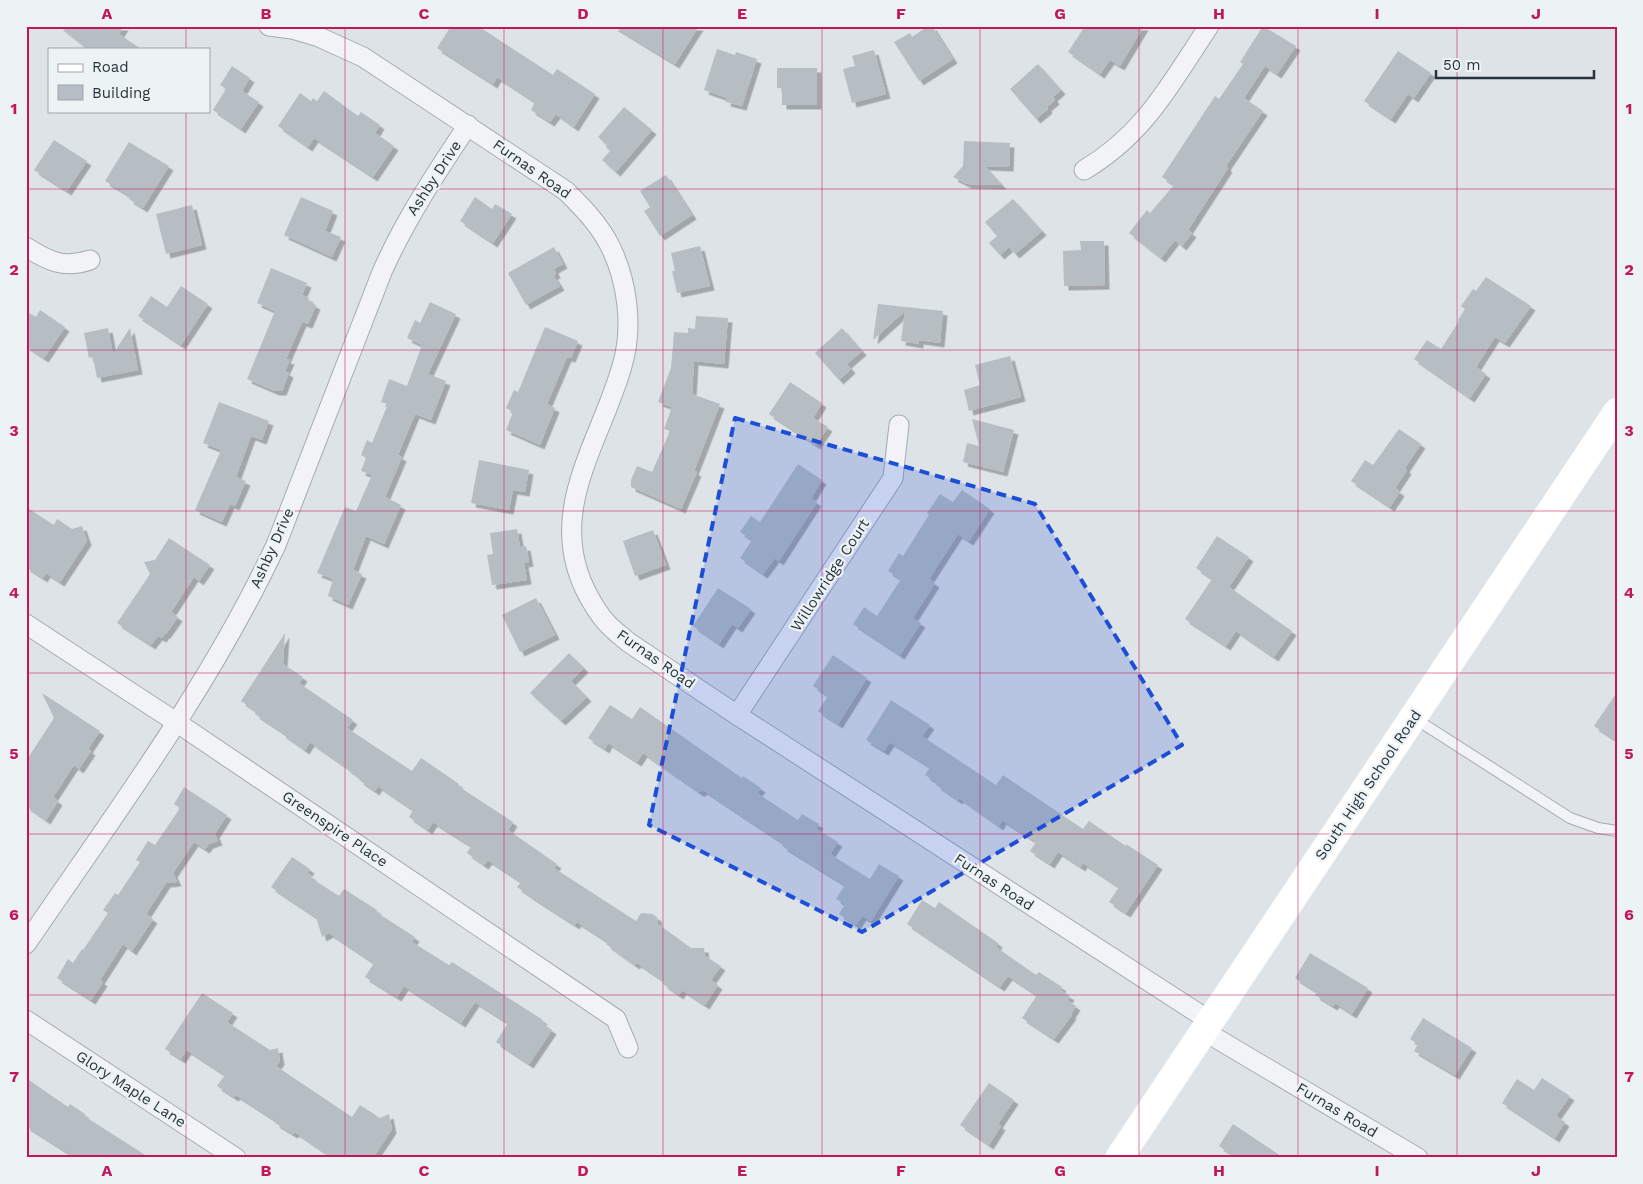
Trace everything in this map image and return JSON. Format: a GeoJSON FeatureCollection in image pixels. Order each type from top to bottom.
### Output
{"type":"FeatureCollection","features":[{"type":"Feature","properties":{"kind":"main road","name":"South High School Road"},"geometry":{"type":"LineString","coordinates":[[1119,1158],[1617,412]]}},
{"type":"Feature","properties":{"kind":"street","name":"Furnas Road"},"geometry":{"type":"LineString","coordinates":[[269,26],[292,29],[319,37],[363,57],[559,186],[589,214],[608,242],[616,260],[624,288],[627,307],[627,336],[623,364],[580,476],[573,504],[571,523],[573,553],[581,581],[590,598],[613,630],[737,715],[1207,1026],[1418,1158]]}},
{"type":"Feature","properties":{"kind":"street"},"geometry":{"type":"LineString","coordinates":[[1084,170],[1119,146],[1143,122],[1209,26]]}},
{"type":"Feature","properties":{"kind":"street","name":"Ashby Drive"},"geometry":{"type":"LineString","coordinates":[[26,944],[204,681],[261,578],[276,546],[394,245],[424,192],[468,125]]}},
{"type":"Feature","properties":{"kind":"street"},"geometry":{"type":"LineString","coordinates":[[26,246],[51,262],[79,264],[90,260]]}},
{"type":"Feature","properties":{"kind":"street","name":"Willowridge Court"},"geometry":{"type":"LineString","coordinates":[[737,715],[893,478],[899,425]]}},
{"type":"Feature","properties":{"kind":"street","name":"Greenspire Place"},"geometry":{"type":"LineString","coordinates":[[26,624],[176,722],[616,1019],[628,1048]]}},
{"type":"Feature","properties":{"kind":"street","name":"Glory Maple Lane"},"geometry":{"type":"LineString","coordinates":[[26,1020],[236,1158]]}},
{"type":"Feature","properties":{"kind":"lane"},"geometry":{"type":"LineString","coordinates":[[1413,717],[1570,818],[1598,828],[1617,831]]}},
{"type":"Feature","properties":{"kind":"highlighted area"},"geometry":{"type":"Polygon","coordinates":[[[735,418],[1035,504],[1182,745],[862,932],[649,825],[735,418]]]}},
{"type":"Feature","properties":{"kind":"building"},"geometry":{"type":"Polygon","coordinates":[[[59,26],[124,26],[119,34],[140,48],[87,48],[59,26]]]}},
{"type":"Feature","properties":{"kind":"building"},"geometry":{"type":"Polygon","coordinates":[[[451,26],[478,26],[553,75],[557,69],[595,94],[574,127],[556,114],[550,122],[531,110],[535,102],[497,77],[493,84],[437,48],[451,26]]]}},
{"type":"Feature","properties":{"kind":"building"},"geometry":{"type":"Polygon","coordinates":[[[613,26],[699,26],[675,64],[613,26]]]}},
{"type":"Feature","properties":{"kind":"building"},"geometry":{"type":"Polygon","coordinates":[[[928,26],[932,26],[953,59],[919,81],[894,42],[910,33],[912,37],[928,26]]]}},
{"type":"Feature","properties":{"kind":"building"},"geometry":{"type":"Polygon","coordinates":[[[1085,26],[1144,26],[1120,66],[1110,60],[1100,74],[1068,52],[1085,26]]]}},
{"type":"Feature","properties":{"kind":"building"},"geometry":{"type":"Polygon","coordinates":[[[1263,26],[1296,46],[1277,74],[1265,66],[1244,98],[1263,111],[1226,166],[1228,168],[1188,230],[1192,233],[1182,246],[1175,240],[1161,258],[1129,233],[1147,210],[1150,213],[1174,185],[1162,177],[1215,96],[1219,99],[1243,64],[1240,62],[1263,26]]]}},
{"type":"Feature","properties":{"kind":"building"},"geometry":{"type":"Polygon","coordinates":[[[717,49],[735,55],[736,52],[757,59],[742,106],[726,102],[727,98],[704,90],[717,49]]]}},
{"type":"Feature","properties":{"kind":"building"},"geometry":{"type":"Polygon","coordinates":[[[874,50],[886,94],[852,103],[843,69],[855,66],[852,56],[874,50]]]}},
{"type":"Feature","properties":{"kind":"building"},"geometry":{"type":"Polygon","coordinates":[[[1398,51],[1431,73],[1414,98],[1408,94],[1391,119],[1364,101],[1398,51]]]}},
{"type":"Feature","properties":{"kind":"building"},"geometry":{"type":"Polygon","coordinates":[[[1038,64],[1061,90],[1053,97],[1055,100],[1047,107],[1048,109],[1036,119],[1010,89],[1038,64]]]}},
{"type":"Feature","properties":{"kind":"building"},"geometry":{"type":"Polygon","coordinates":[[[232,66],[250,78],[242,91],[259,102],[241,129],[213,110],[226,89],[220,85],[232,66]]]}},
{"type":"Feature","properties":{"kind":"building"},"geometry":{"type":"Polygon","coordinates":[[[777,68],[817,68],[817,105],[782,105],[782,88],[777,88],[777,68]]]}},
{"type":"Feature","properties":{"kind":"building"},"geometry":{"type":"Polygon","coordinates":[[[324,91],[358,116],[361,112],[380,125],[375,133],[394,146],[373,177],[314,138],[308,147],[278,126],[300,93],[311,101],[313,98],[317,101],[324,91]]]}},
{"type":"Feature","properties":{"kind":"building"},"geometry":{"type":"Polygon","coordinates":[[[624,107],[652,130],[616,172],[602,160],[610,151],[606,147],[607,145],[598,137],[624,107]]]}},
{"type":"Feature","properties":{"kind":"building"},"geometry":{"type":"Polygon","coordinates":[[[54,140],[87,161],[67,191],[34,170],[54,140]]]}},
{"type":"Feature","properties":{"kind":"building"},"geometry":{"type":"Polygon","coordinates":[[[964,141],[1010,143],[1009,167],[985,166],[1002,185],[967,184],[953,177],[963,166],[964,141]]]}},
{"type":"Feature","properties":{"kind":"building"},"geometry":{"type":"Polygon","coordinates":[[[129,142],[169,166],[143,208],[129,199],[130,196],[105,181],[129,142]]]}},
{"type":"Feature","properties":{"kind":"building"},"geometry":{"type":"Polygon","coordinates":[[[666,175],[692,215],[660,236],[644,211],[650,207],[640,191],[666,175]]]}},
{"type":"Feature","properties":{"kind":"building"},"geometry":{"type":"Polygon","coordinates":[[[301,197],[333,211],[325,231],[341,237],[332,257],[284,235],[301,197]]]}},
{"type":"Feature","properties":{"kind":"building"},"geometry":{"type":"Polygon","coordinates":[[[475,197],[492,209],[495,204],[512,214],[493,243],[460,221],[475,197]]]}},
{"type":"Feature","properties":{"kind":"building"},"geometry":{"type":"Polygon","coordinates":[[[1013,199],[1042,231],[1015,254],[1009,247],[1000,255],[989,243],[997,236],[985,222],[1013,199]]]}},
{"type":"Feature","properties":{"kind":"building"},"geometry":{"type":"Polygon","coordinates":[[[192,205],[202,245],[166,254],[156,214],[192,205]]]}},
{"type":"Feature","properties":{"kind":"building"},"geometry":{"type":"Polygon","coordinates":[[[1080,241],[1104,241],[1105,285],[1064,286],[1063,251],[1081,250],[1080,241]]]}},
{"type":"Feature","properties":{"kind":"building"},"geometry":{"type":"Polygon","coordinates":[[[700,246],[710,286],[677,293],[672,271],[675,271],[671,253],[700,246]]]}},
{"type":"Feature","properties":{"kind":"building"},"geometry":{"type":"Polygon","coordinates":[[[554,247],[563,264],[554,269],[556,274],[553,275],[560,286],[526,305],[508,273],[554,247]]]}},
{"type":"Feature","properties":{"kind":"building"},"geometry":{"type":"Polygon","coordinates":[[[271,268],[307,283],[302,295],[309,298],[308,301],[316,305],[308,324],[302,322],[286,359],[290,360],[285,371],[289,373],[282,391],[275,391],[247,379],[275,311],[257,303],[271,268]]]}},
{"type":"Feature","properties":{"kind":"building"},"geometry":{"type":"Polygon","coordinates":[[[1486,277],[1531,306],[1505,343],[1495,337],[1476,367],[1486,374],[1470,398],[1414,359],[1427,340],[1441,349],[1465,309],[1461,306],[1473,289],[1476,291],[1486,277]]]}},
{"type":"Feature","properties":{"kind":"building"},"geometry":{"type":"Polygon","coordinates":[[[181,286],[208,304],[181,345],[138,316],[151,296],[167,307],[181,286]]]}},
{"type":"Feature","properties":{"kind":"building"},"geometry":{"type":"Polygon","coordinates":[[[430,302],[456,314],[428,374],[446,381],[431,420],[415,414],[398,455],[402,457],[385,497],[401,505],[384,544],[366,536],[353,570],[362,574],[348,605],[328,596],[333,579],[317,573],[345,507],[356,511],[372,475],[361,471],[366,458],[361,455],[367,440],[372,443],[388,404],[381,402],[389,379],[407,386],[422,345],[407,338],[415,320],[420,323],[430,302]]]}},
{"type":"Feature","properties":{"kind":"building"},"geometry":{"type":"Polygon","coordinates":[[[878,304],[943,311],[940,343],[919,340],[919,344],[901,341],[905,311],[873,340],[878,304]]]}},
{"type":"Feature","properties":{"kind":"building"},"geometry":{"type":"Polygon","coordinates":[[[40,310],[65,327],[44,358],[26,346],[26,311],[36,317],[40,310]]]}},
{"type":"Feature","properties":{"kind":"building"},"geometry":{"type":"Polygon","coordinates":[[[696,316],[728,318],[724,364],[694,361],[692,394],[720,404],[694,471],[697,472],[681,509],[631,487],[631,480],[637,466],[652,472],[670,431],[664,429],[672,407],[658,402],[671,368],[674,332],[688,333],[688,328],[695,329],[696,316]]]}},
{"type":"Feature","properties":{"kind":"building"},"geometry":{"type":"Polygon","coordinates":[[[545,327],[578,341],[571,358],[567,357],[547,404],[555,408],[540,445],[506,430],[513,412],[506,408],[514,390],[518,392],[545,327]]]}},
{"type":"Feature","properties":{"kind":"building"},"geometry":{"type":"Polygon","coordinates":[[[108,328],[113,354],[130,328],[138,370],[97,378],[93,357],[89,358],[84,333],[108,328]]]}},
{"type":"Feature","properties":{"kind":"building"},"geometry":{"type":"Polygon","coordinates":[[[842,328],[862,351],[847,364],[851,369],[839,380],[815,353],[842,328]]]}},
{"type":"Feature","properties":{"kind":"building"},"geometry":{"type":"Polygon","coordinates":[[[1010,356],[1021,397],[969,411],[964,390],[980,385],[975,365],[1010,356]]]}},
{"type":"Feature","properties":{"kind":"building"},"geometry":{"type":"Polygon","coordinates":[[[790,382],[822,403],[813,418],[828,427],[816,445],[769,414],[790,382]]]}},
{"type":"Feature","properties":{"kind":"building"},"geometry":{"type":"Polygon","coordinates":[[[219,402],[269,421],[262,440],[251,436],[236,477],[246,481],[235,506],[230,504],[222,522],[195,510],[221,450],[203,443],[219,402]]]}},
{"type":"Feature","properties":{"kind":"building"},"geometry":{"type":"Polygon","coordinates":[[[972,419],[1014,430],[1003,472],[963,462],[967,443],[979,446],[972,419]]]}},
{"type":"Feature","properties":{"kind":"building"},"geometry":{"type":"Polygon","coordinates":[[[1399,429],[1421,444],[1405,468],[1407,470],[1395,488],[1400,492],[1390,507],[1351,481],[1365,460],[1373,465],[1399,429]]]}},
{"type":"Feature","properties":{"kind":"building"},"geometry":{"type":"Polygon","coordinates":[[[479,460],[529,470],[525,492],[513,490],[509,510],[471,503],[479,460]]]}},
{"type":"Feature","properties":{"kind":"building"},"geometry":{"type":"Polygon","coordinates":[[[798,464],[822,480],[811,498],[817,502],[779,561],[775,558],[763,574],[740,558],[752,540],[740,532],[751,516],[760,522],[798,464]]]}},
{"type":"Feature","properties":{"kind":"building"},"geometry":{"type":"Polygon","coordinates":[[[962,490],[990,509],[969,541],[958,534],[929,579],[935,583],[913,618],[921,623],[900,655],[853,624],[864,607],[877,616],[901,579],[888,571],[899,553],[903,556],[940,494],[953,502],[962,490]]]}},
{"type":"Feature","properties":{"kind":"building"},"geometry":{"type":"Polygon","coordinates":[[[26,507],[54,525],[57,519],[72,529],[82,526],[87,541],[60,582],[46,573],[43,578],[26,567],[26,507]]]}},
{"type":"Feature","properties":{"kind":"building"},"geometry":{"type":"Polygon","coordinates":[[[517,529],[520,547],[526,546],[529,562],[524,563],[527,580],[492,585],[487,555],[493,554],[490,533],[517,529]]]}},
{"type":"Feature","properties":{"kind":"building"},"geometry":{"type":"Polygon","coordinates":[[[653,530],[666,565],[635,576],[623,541],[653,530]]]}},
{"type":"Feature","properties":{"kind":"building"},"geometry":{"type":"Polygon","coordinates":[[[1217,536],[1249,557],[1229,587],[1292,631],[1274,657],[1236,631],[1226,646],[1185,619],[1212,579],[1196,568],[1217,536]]]}},
{"type":"Feature","properties":{"kind":"building"},"geometry":{"type":"Polygon","coordinates":[[[169,538],[210,565],[199,581],[194,577],[171,612],[178,617],[166,634],[162,638],[158,636],[151,645],[117,623],[150,574],[144,562],[155,560],[169,538]]]}},
{"type":"Feature","properties":{"kind":"building"},"geometry":{"type":"Polygon","coordinates":[[[718,588],[751,609],[738,628],[732,624],[719,644],[693,626],[718,588]]]}},
{"type":"Feature","properties":{"kind":"building"},"geometry":{"type":"Polygon","coordinates":[[[536,598],[555,635],[520,652],[502,615],[536,598]]]}},
{"type":"Feature","properties":{"kind":"building"},"geometry":{"type":"Polygon","coordinates":[[[285,633],[283,664],[303,677],[299,683],[353,720],[347,728],[412,771],[421,758],[459,784],[458,786],[513,822],[508,830],[557,864],[554,868],[636,921],[641,913],[652,914],[657,917],[658,924],[691,948],[704,948],[705,956],[721,966],[711,980],[718,985],[705,1005],[682,990],[679,995],[663,984],[664,981],[637,963],[635,965],[606,944],[608,942],[577,922],[575,925],[533,898],[517,887],[521,882],[488,860],[484,865],[467,853],[471,846],[433,822],[428,830],[409,817],[413,810],[378,786],[375,791],[359,780],[360,778],[346,767],[310,742],[305,750],[255,714],[256,711],[241,701],[285,633]]]}},
{"type":"Feature","properties":{"kind":"building"},"geometry":{"type":"Polygon","coordinates":[[[569,653],[584,668],[571,681],[587,697],[561,721],[530,693],[569,653]]]}},
{"type":"Feature","properties":{"kind":"building"},"geometry":{"type":"Polygon","coordinates":[[[833,655],[867,678],[838,724],[818,711],[828,696],[813,686],[833,655]]]}},
{"type":"Feature","properties":{"kind":"building"},"geometry":{"type":"Polygon","coordinates":[[[1617,692],[1617,741],[1594,726],[1617,692]]]}},
{"type":"Feature","properties":{"kind":"building"},"geometry":{"type":"Polygon","coordinates":[[[42,693],[100,731],[88,749],[91,751],[79,769],[74,765],[53,797],[58,801],[46,820],[26,806],[26,761],[54,718],[42,693]]]}},
{"type":"Feature","properties":{"kind":"building"},"geometry":{"type":"Polygon","coordinates":[[[891,700],[930,725],[922,736],[996,785],[1003,775],[1083,829],[1089,821],[1158,865],[1126,913],[1109,902],[1119,887],[1083,863],[1081,867],[1058,852],[1050,864],[1030,851],[1036,842],[1002,820],[999,826],[959,798],[958,800],[936,785],[938,783],[925,775],[930,767],[890,742],[884,751],[866,740],[891,700]]]}},
{"type":"Feature","properties":{"kind":"building"},"geometry":{"type":"Polygon","coordinates":[[[610,705],[632,719],[640,707],[742,778],[743,776],[761,788],[757,793],[798,820],[802,814],[819,824],[816,829],[838,842],[830,854],[870,879],[879,864],[899,876],[871,921],[862,916],[856,925],[839,914],[845,904],[836,899],[845,885],[782,846],[784,844],[703,790],[699,792],[643,753],[637,762],[608,743],[605,749],[588,738],[610,705]]]}},
{"type":"Feature","properties":{"kind":"building"},"geometry":{"type":"Polygon","coordinates":[[[184,787],[227,815],[215,834],[218,841],[209,844],[205,849],[194,842],[173,873],[177,882],[166,883],[146,914],[153,919],[132,951],[123,944],[100,980],[103,982],[91,1000],[57,978],[68,959],[73,963],[108,913],[103,910],[115,893],[118,895],[140,862],[136,860],[148,841],[155,845],[180,808],[174,804],[184,787]]]}},
{"type":"Feature","properties":{"kind":"building"},"geometry":{"type":"Polygon","coordinates":[[[292,857],[310,869],[307,873],[312,876],[311,878],[339,896],[344,889],[415,937],[412,942],[449,965],[452,962],[543,1020],[541,1022],[552,1030],[529,1064],[496,1042],[508,1023],[475,1002],[461,1023],[404,986],[397,997],[365,977],[374,963],[329,933],[322,937],[316,917],[271,887],[292,857]]]}},
{"type":"Feature","properties":{"kind":"building"},"geometry":{"type":"Polygon","coordinates":[[[922,900],[935,908],[939,902],[998,943],[996,947],[1036,975],[1039,972],[1062,987],[1060,990],[1070,996],[1067,1000],[1076,1006],[1072,1015],[1054,1039],[1022,1018],[1037,995],[1008,976],[1000,987],[907,924],[922,900]]]}},
{"type":"Feature","properties":{"kind":"building"},"geometry":{"type":"Polygon","coordinates":[[[1310,953],[1368,988],[1352,1014],[1335,1003],[1333,1006],[1315,995],[1317,992],[1295,978],[1310,953]]]}},
{"type":"Feature","properties":{"kind":"building"},"geometry":{"type":"Polygon","coordinates":[[[202,993],[233,1013],[227,1022],[270,1050],[278,1048],[280,1061],[276,1066],[352,1117],[360,1105],[380,1118],[389,1114],[392,1129],[373,1158],[333,1158],[295,1132],[293,1134],[275,1123],[276,1121],[236,1095],[234,1097],[217,1086],[225,1075],[187,1050],[181,1059],[165,1049],[202,993]]]}},
{"type":"Feature","properties":{"kind":"building"},"geometry":{"type":"Polygon","coordinates":[[[1423,1018],[1472,1048],[1455,1075],[1414,1051],[1418,1044],[1410,1039],[1423,1018]]]}},
{"type":"Feature","properties":{"kind":"building"},"geometry":{"type":"Polygon","coordinates":[[[26,1078],[68,1107],[70,1104],[85,1114],[84,1116],[150,1158],[76,1158],[26,1126],[26,1078]]]}},
{"type":"Feature","properties":{"kind":"building"},"geometry":{"type":"Polygon","coordinates":[[[1542,1078],[1570,1096],[1556,1116],[1565,1122],[1555,1138],[1502,1103],[1517,1079],[1534,1090],[1542,1078]]]}},
{"type":"Feature","properties":{"kind":"building"},"geometry":{"type":"Polygon","coordinates":[[[989,1083],[1014,1100],[998,1124],[1001,1126],[989,1145],[960,1125],[989,1083]]]}},
{"type":"Feature","properties":{"kind":"building"},"geometry":{"type":"Polygon","coordinates":[[[1233,1124],[1284,1158],[1236,1158],[1219,1146],[1233,1124]]]}}]}
